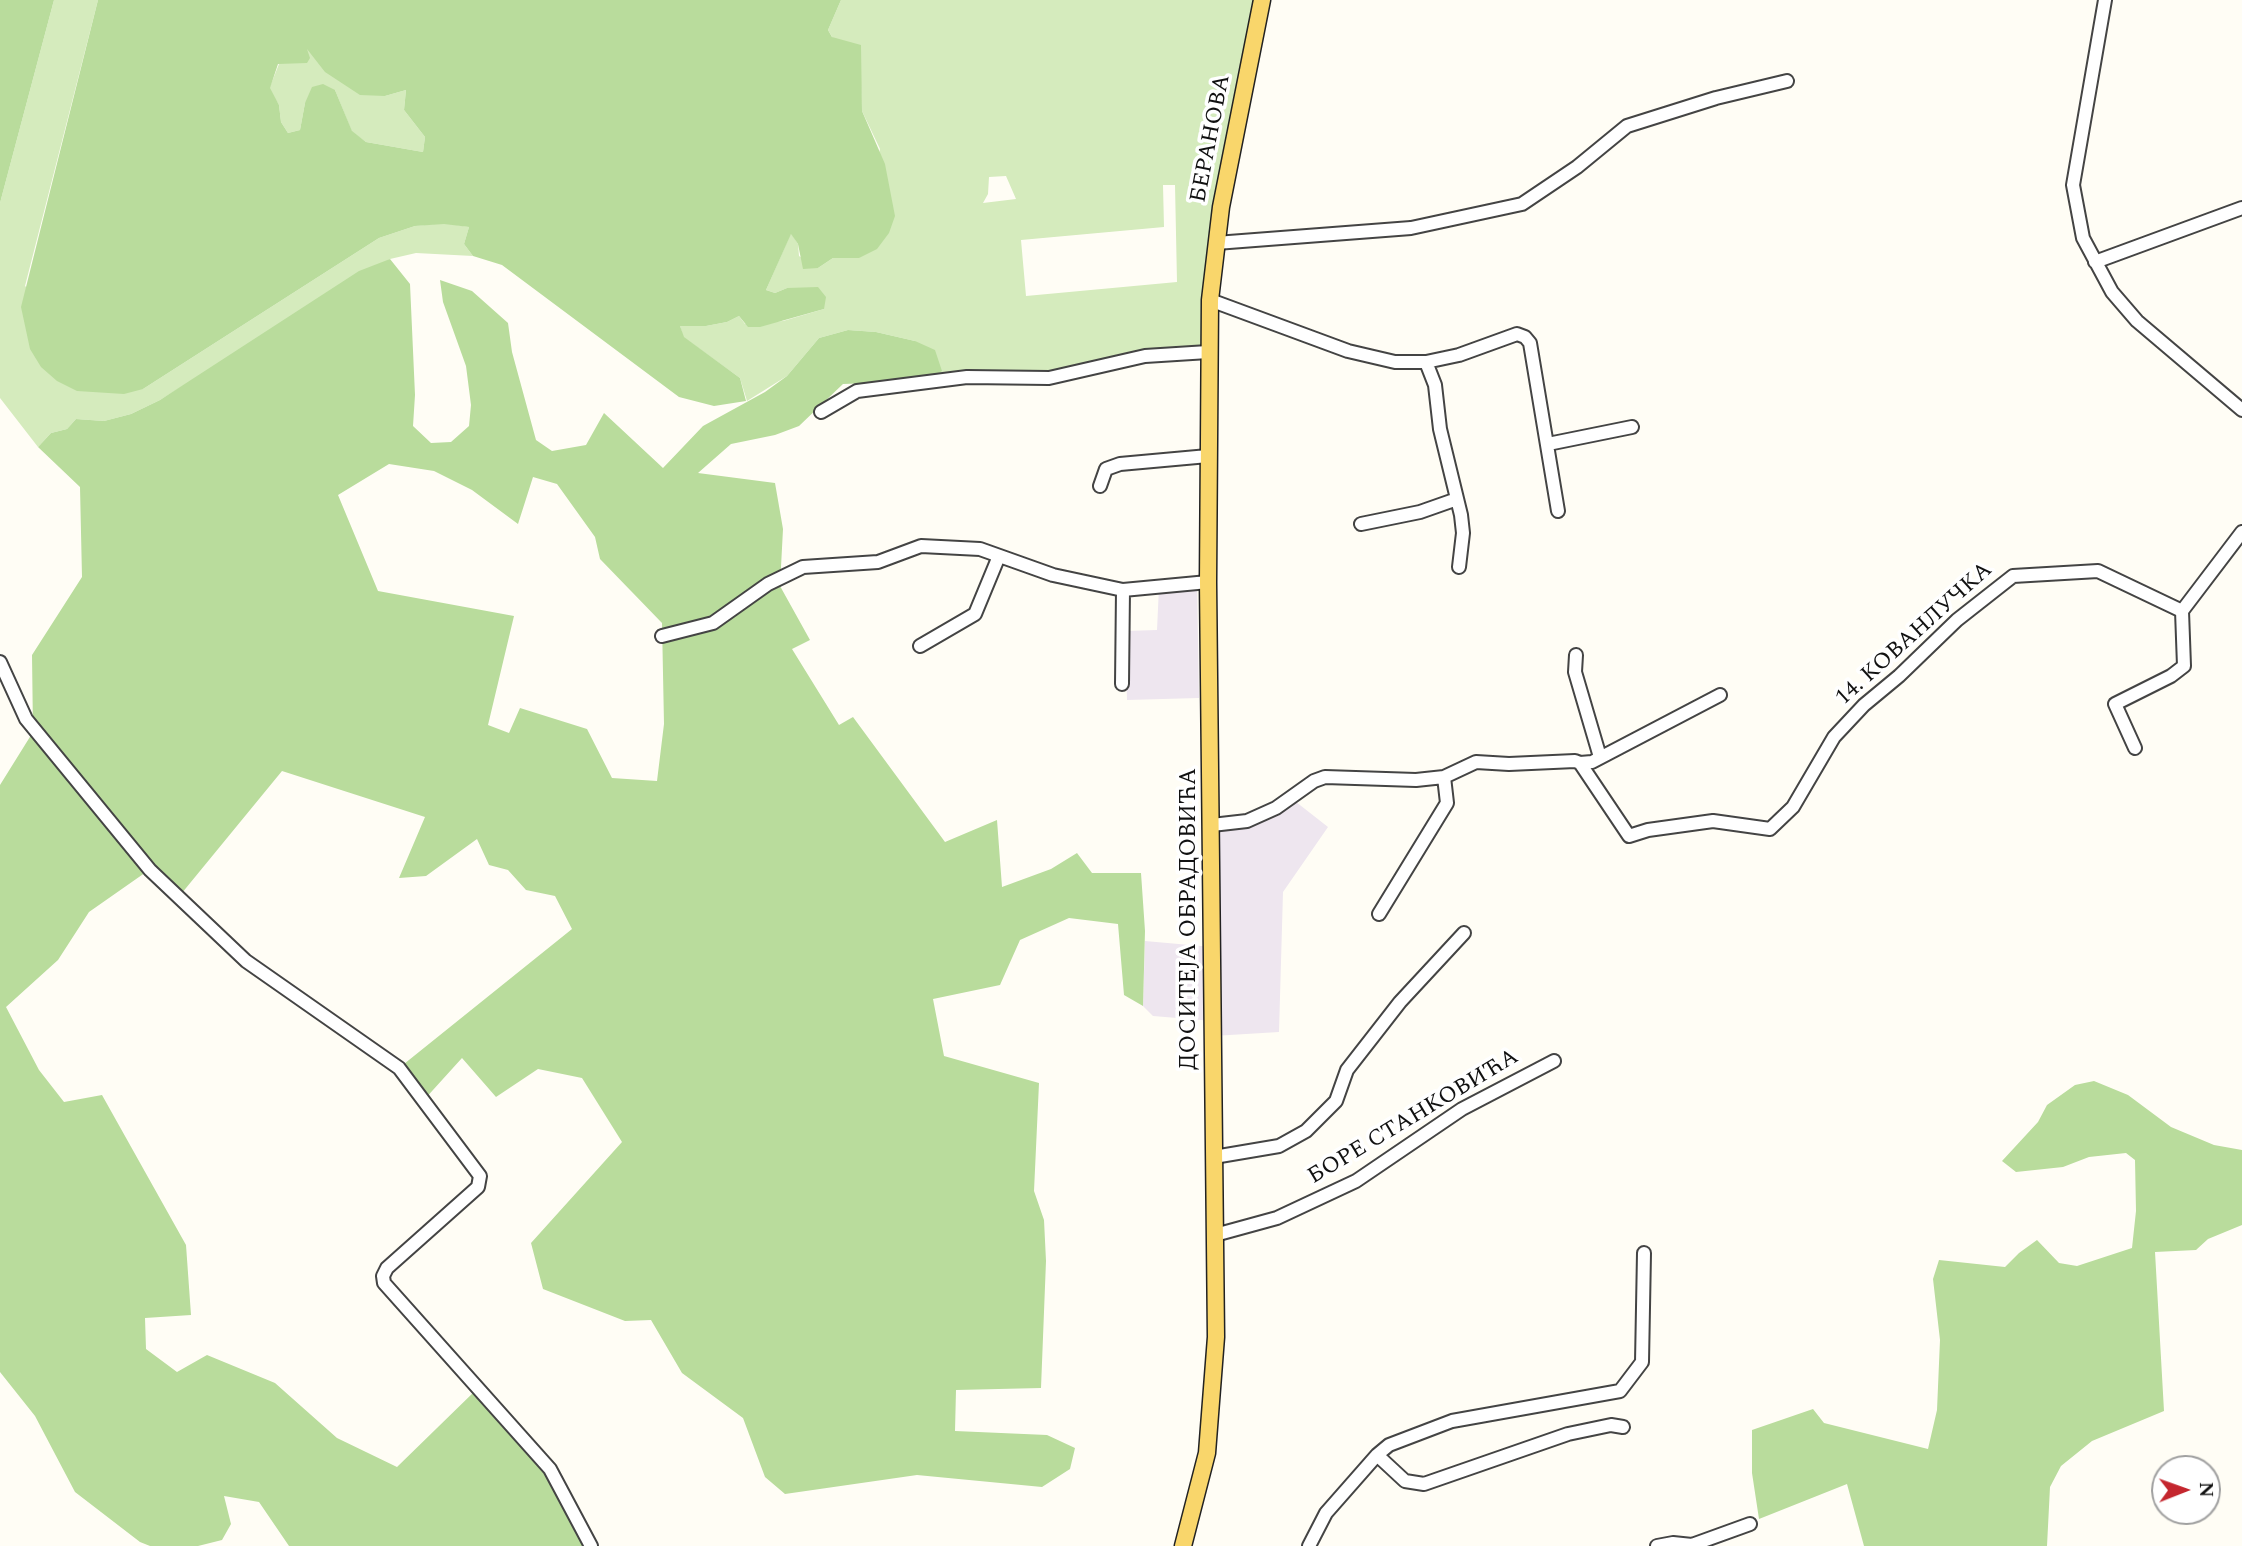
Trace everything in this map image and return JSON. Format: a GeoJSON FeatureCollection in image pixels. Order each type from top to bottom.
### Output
{"type":"FeatureCollection","features":[{"type":"Feature","properties":{"kind":"main road","name":"БЕРАНОВА"},"geometry":{"type":"LineString","coordinates":[[1210,294],[1216,243],[1262,0]]}},
{"type":"Feature","properties":{"kind":"main road","name":"ДОСИТЕЈА ОБРАДОВИЋА"},"geometry":{"type":"LineString","coordinates":[[1183,1546],[1203,1475],[1211,1425],[1216,1337],[1208,456],[1210,294]]}},
{"type":"Feature","properties":{"kind":"street"},"geometry":{"type":"LineString","coordinates":[[2105,0],[2073,185],[2083,238],[2112,292],[2137,321],[2242,410]]}},
{"type":"Feature","properties":{"kind":"street"},"geometry":{"type":"LineString","coordinates":[[1216,243],[1411,228],[1522,204],[1569,173],[1627,126],[1716,98],[1787,81]]}},
{"type":"Feature","properties":{"kind":"street"},"geometry":{"type":"LineString","coordinates":[[2095,262],[2242,208]]}},
{"type":"Feature","properties":{"kind":"street"},"geometry":{"type":"LineString","coordinates":[[1210,294],[1369,357],[1395,362],[1426,362],[1459,355],[1517,334],[1525,337],[1530,343],[1558,512]]}},
{"type":"Feature","properties":{"kind":"street"},"geometry":{"type":"LineString","coordinates":[[821,412],[857,391],[967,377],[1049,378],[1145,356],[1208,352]]}},
{"type":"Feature","properties":{"kind":"street"},"geometry":{"type":"LineString","coordinates":[[1426,362],[1435,384],[1440,429],[1463,533],[1459,567]]}},
{"type":"Feature","properties":{"kind":"street"},"geometry":{"type":"LineString","coordinates":[[1548,444],[1632,427]]}},
{"type":"Feature","properties":{"kind":"street"},"geometry":{"type":"LineString","coordinates":[[1100,486],[1106,469],[1120,464],[1208,456]]}},
{"type":"Feature","properties":{"kind":"street"},"geometry":{"type":"LineString","coordinates":[[1362,524],[1420,512],[1457,499]]}},
{"type":"Feature","properties":{"kind":"street"},"geometry":{"type":"LineString","coordinates":[[2135,748],[2115,704],[2184,666],[2182,611],[2242,532]]}},
{"type":"Feature","properties":{"kind":"street"},"geometry":{"type":"LineString","coordinates":[[662,636],[713,623],[768,583],[803,567],[878,562],[921,546],[980,549],[1053,575],[1123,590],[1209,582]]}},
{"type":"Feature","properties":{"kind":"street"},"geometry":{"type":"LineString","coordinates":[[920,646],[975,614],[999,556]]}},
{"type":"Feature","properties":{"kind":"street","name":"14. КОВАНЛУЧКА"},"geometry":{"type":"LineString","coordinates":[[1580,763],[1629,836],[1648,830],[1713,821],[1770,829],[1793,807],[1834,737],[1864,705],[1899,676],[1957,620],[2013,576],[2098,571],[2182,611]]}},
{"type":"Feature","properties":{"kind":"street"},"geometry":{"type":"LineString","coordinates":[[1122,684],[1123,590]]}},
{"type":"Feature","properties":{"kind":"street"},"geometry":{"type":"LineString","coordinates":[[1576,655],[1578,684],[1600,757]]}},
{"type":"Feature","properties":{"kind":"street"},"geometry":{"type":"LineString","coordinates":[[0,662],[26,719],[150,870],[246,961],[399,1068],[480,1176],[478,1187],[387,1268],[383,1276],[384,1283],[550,1469],[591,1546]]}},
{"type":"Feature","properties":{"kind":"street"},"geometry":{"type":"LineString","coordinates":[[1212,825],[1247,821],[1276,808],[1314,781],[1325,777],[1376,781],[1444,777],[1476,762],[1592,762],[1720,695]]}},
{"type":"Feature","properties":{"kind":"street"},"geometry":{"type":"LineString","coordinates":[[1379,914],[1447,803],[1444,777]]}},
{"type":"Feature","properties":{"kind":"street"},"geometry":{"type":"LineString","coordinates":[[1214,1157],[1279,1146],[1306,1131],[1336,1101],[1347,1070],[1400,1002],[1464,933]]}},
{"type":"Feature","properties":{"kind":"street","name":"БОРЕ СТАНКОВИЋА"},"geometry":{"type":"LineString","coordinates":[[1215,1235],[1277,1218],[1356,1181],[1462,1109],[1554,1061]]}},
{"type":"Feature","properties":{"kind":"street"},"geometry":{"type":"LineString","coordinates":[[1309,1546],[1326,1513],[1389,1445],[1452,1421],[1620,1391],[1642,1362],[1644,1253]]}},
{"type":"Feature","properties":{"kind":"street"},"geometry":{"type":"LineString","coordinates":[[1377,1455],[1405,1481],[1424,1484],[1560,1436],[1594,1428],[1623,1427]]}},
{"type":"Feature","properties":{"kind":"street"},"geometry":{"type":"LineString","coordinates":[[1657,1546],[1673,1542],[1692,1545],[1750,1524]]}},
{"type":"Feature","properties":{"kind":"shaded area"},"geometry":{"type":"Polygon","coordinates":[[[1197,584],[1199,698],[1127,700],[1125,631],[1157,630],[1159,587],[1197,584]]]}},
{"type":"Feature","properties":{"kind":"shaded area"},"geometry":{"type":"Polygon","coordinates":[[[1291,798],[1328,827],[1283,892],[1279,1032],[1213,1036],[1213,1021],[1153,1016],[1143,1006],[1145,941],[1212,947],[1212,825],[1247,821],[1291,798]]]}},
{"type":"Feature","properties":{"kind":"green space"},"geometry":{"type":"Polygon","coordinates":[[[0,0],[54,0],[0,203],[0,0]]]}},
{"type":"Feature","properties":{"kind":"green space"},"geometry":{"type":"Polygon","coordinates":[[[54,0],[98,0],[25,286],[143,389],[379,238],[415,226],[444,223],[469,227],[464,244],[473,256],[416,253],[390,259],[160,400],[131,414],[104,421],[76,419],[67,429],[51,433],[38,447],[0,398],[0,203],[54,0]]]}},
{"type":"Feature","properties":{"kind":"green space"},"geometry":{"type":"Polygon","coordinates":[[[98,0],[841,0],[828,30],[832,37],[861,45],[862,111],[885,164],[895,216],[889,233],[877,249],[859,258],[833,258],[818,268],[803,269],[798,244],[791,234],[766,290],[775,293],[787,288],[818,287],[826,297],[824,309],[760,327],[748,327],[739,316],[727,322],[706,326],[680,326],[684,337],[740,378],[746,401],[714,406],[679,397],[502,265],[473,256],[464,244],[469,227],[444,224],[415,226],[379,238],[143,389],[124,394],[77,391],[57,381],[41,367],[30,349],[21,307],[98,0]],[[307,49],[310,58],[307,63],[278,64],[270,88],[279,105],[281,122],[288,133],[300,130],[305,103],[312,87],[323,84],[335,90],[352,131],[366,142],[423,152],[425,137],[404,110],[406,90],[385,96],[360,95],[325,72],[307,49]]]}},
{"type":"Feature","properties":{"kind":"green space"},"geometry":{"type":"Polygon","coordinates":[[[841,0],[1262,0],[1228,170],[1208,352],[1049,378],[927,381],[915,341],[876,332],[848,330],[819,338],[787,376],[747,401],[740,378],[683,337],[680,326],[706,326],[727,322],[739,316],[745,324],[783,321],[824,309],[787,288],[775,293],[766,290],[791,233],[798,244],[799,256],[818,268],[833,258],[859,258],[880,149],[862,111],[861,86],[828,30],[841,0]],[[1006,176],[989,177],[988,194],[983,203],[1016,199],[1006,176]],[[1163,185],[1164,227],[1021,240],[1026,296],[1177,282],[1175,185],[1163,185]]]}},
{"type":"Feature","properties":{"kind":"green space"},"geometry":{"type":"Polygon","coordinates":[[[305,46],[385,96],[406,90],[404,110],[425,137],[423,152],[366,142],[352,132],[335,90],[305,103],[300,130],[288,133],[281,122],[279,105],[269,89],[279,64],[305,46]]]}},
{"type":"Feature","properties":{"kind":"green space"},"geometry":{"type":"Polygon","coordinates":[[[390,259],[410,284],[415,395],[413,426],[431,443],[451,442],[469,426],[471,405],[466,366],[443,302],[440,280],[472,291],[508,323],[512,352],[536,440],[552,451],[586,445],[604,413],[663,468],[703,426],[765,392],[787,376],[819,338],[848,330],[876,332],[915,341],[935,350],[942,371],[927,381],[843,384],[799,426],[775,435],[731,444],[698,473],[775,483],[783,529],[780,586],[810,640],[792,649],[839,725],[853,717],[945,842],[997,820],[1002,887],[1051,869],[1077,853],[1092,873],[1141,873],[1145,931],[1143,1006],[1124,995],[1118,924],[1069,918],[1020,940],[1000,985],[933,999],[944,1056],[1039,1083],[1034,1191],[1044,1220],[1046,1261],[1041,1388],[956,1390],[955,1431],[1047,1435],[1075,1448],[1070,1469],[1042,1487],[917,1475],[785,1494],[765,1477],[743,1418],[682,1373],[651,1320],[625,1321],[543,1289],[531,1243],[622,1142],[582,1078],[538,1069],[496,1097],[462,1058],[423,1101],[399,1068],[572,929],[555,896],[526,890],[508,870],[489,865],[477,839],[426,876],[399,878],[425,817],[282,771],[177,899],[149,870],[89,912],[58,960],[6,1007],[39,1070],[64,1102],[102,1095],[186,1245],[191,1315],[145,1318],[146,1349],[177,1372],[207,1355],[275,1383],[337,1438],[397,1467],[477,1389],[550,1469],[591,1546],[289,1546],[259,1502],[224,1496],[231,1524],[222,1540],[198,1546],[150,1546],[140,1542],[75,1492],[35,1416],[0,1372],[0,785],[33,732],[32,655],[82,577],[80,487],[38,447],[51,433],[67,429],[76,419],[104,421],[131,414],[160,400],[359,271],[390,259]],[[389,464],[338,495],[378,591],[514,616],[488,725],[509,733],[520,708],[587,729],[612,778],[657,781],[664,724],[662,623],[600,559],[595,537],[557,484],[533,477],[518,524],[472,490],[434,471],[389,464]]]}},
{"type":"Feature","properties":{"kind":"green space"},"geometry":{"type":"Polygon","coordinates":[[[2094,1081],[2128,1095],[2171,1127],[2214,1145],[2242,1150],[2242,1225],[2208,1239],[2196,1250],[2155,1252],[2164,1411],[2092,1441],[2061,1466],[2050,1487],[2047,1546],[1864,1546],[1847,1484],[1759,1519],[1752,1473],[1752,1430],[1813,1409],[1824,1423],[1928,1449],[1937,1410],[1940,1340],[1933,1279],[1939,1260],[2005,1267],[2037,1240],[2059,1263],[2077,1266],[2132,1248],[2136,1211],[2135,1160],[2126,1153],[2089,1157],[2063,1167],[2016,1172],[2002,1161],[2038,1122],[2047,1105],[2075,1085],[2094,1081]]]}}]}
